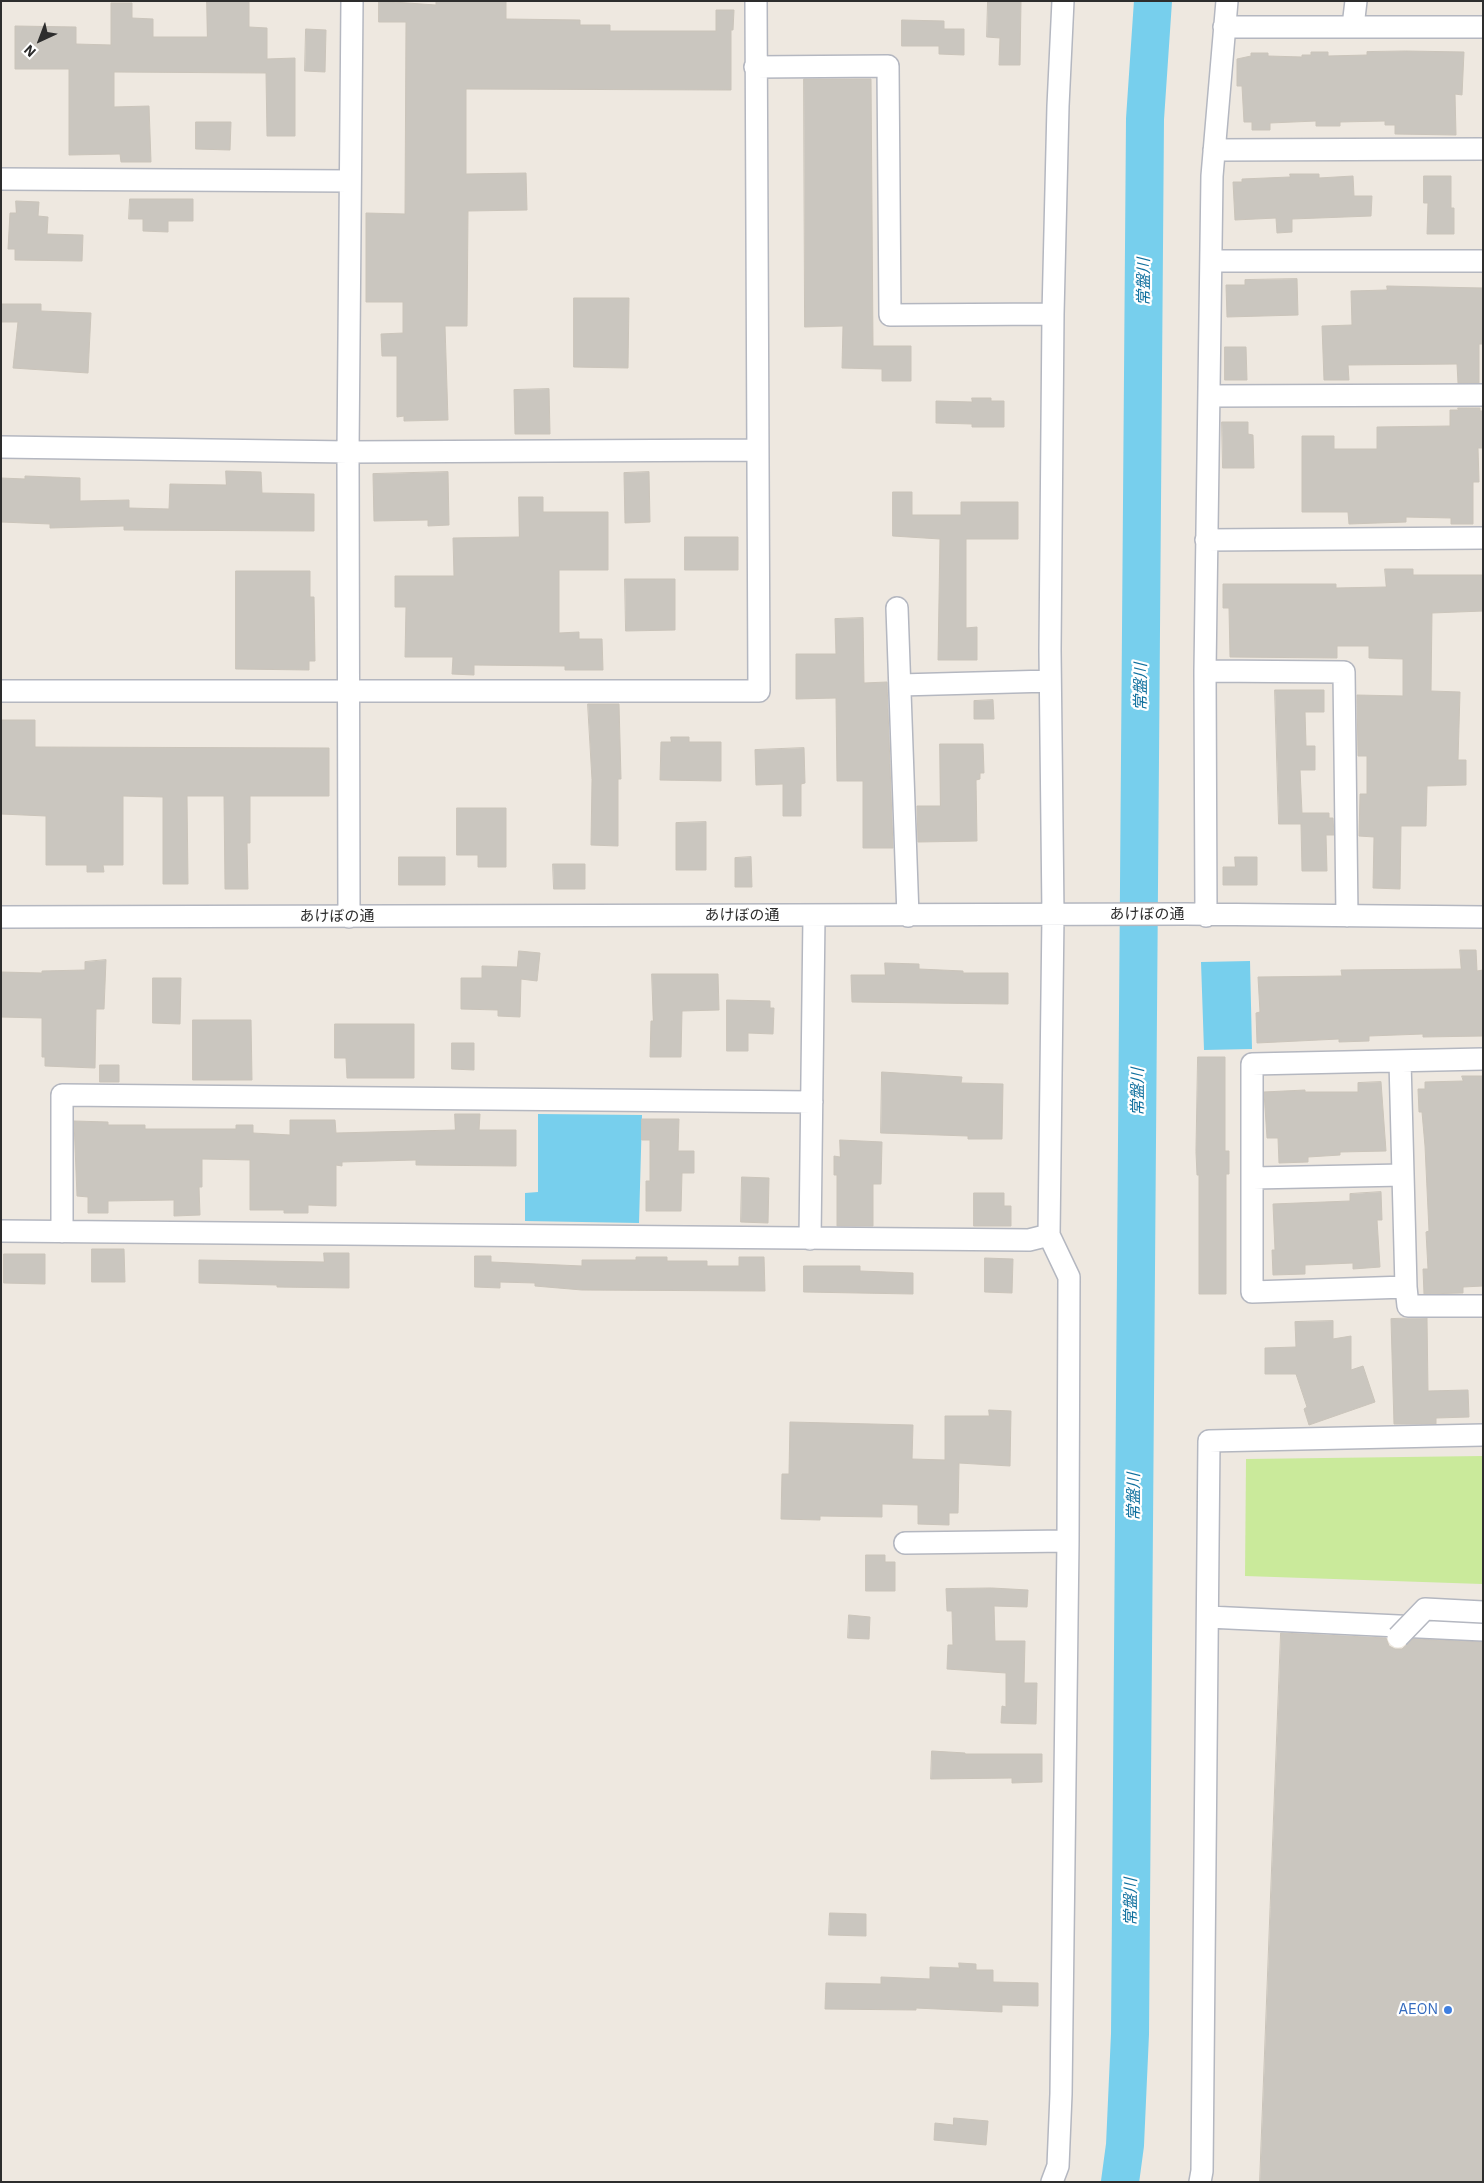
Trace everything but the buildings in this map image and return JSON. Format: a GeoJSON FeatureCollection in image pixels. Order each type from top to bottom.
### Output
{"type":"FeatureCollection","features":[{"type":"Feature","properties":{"kind":"street"},"geometry":{"type":"LineString","coordinates":[[348,918],[348,452],[352,1]]}},
{"type":"Feature","properties":{"kind":"street"},"geometry":{"type":"LineString","coordinates":[[1,691],[759,691],[756,1]]}},
{"type":"Feature","properties":{"kind":"street"},"geometry":{"type":"LineString","coordinates":[[1052,2182],[1058,2166],[1061,2094],[1068,1541],[1069,1277],[1049,1235],[1053,915],[1050,681],[1054,314],[1058,106],[1063,1]]}},
{"type":"Feature","properties":{"kind":"street"},"geometry":{"type":"LineString","coordinates":[[1196,915],[1205,671],[1214,150],[1227,1]]}},
{"type":"Feature","properties":{"kind":"street"},"geometry":{"type":"LineString","coordinates":[[1354,26],[1356,1]]}},
{"type":"Feature","properties":{"kind":"street"},"geometry":{"type":"LineString","coordinates":[[1224,27],[1483,27]]}},
{"type":"Feature","properties":{"kind":"street"},"geometry":{"type":"LineString","coordinates":[[755,67],[888,66],[890,315],[1054,314]]}},
{"type":"Feature","properties":{"kind":"street"},"geometry":{"type":"LineString","coordinates":[[1483,141],[1483,163]]}},
{"type":"Feature","properties":{"kind":"street"},"geometry":{"type":"LineString","coordinates":[[1214,150],[1483,149]]}},
{"type":"Feature","properties":{"kind":"street"},"geometry":{"type":"LineString","coordinates":[[1,179],[350,181]]}},
{"type":"Feature","properties":{"kind":"street"},"geometry":{"type":"LineString","coordinates":[[1211,262],[1483,261]]}},
{"type":"Feature","properties":{"kind":"street"},"geometry":{"type":"LineString","coordinates":[[1209,396],[1483,394]]}},
{"type":"Feature","properties":{"kind":"street"},"geometry":{"type":"LineString","coordinates":[[1,447],[348,452],[757,450]]}},
{"type":"Feature","properties":{"kind":"street"},"geometry":{"type":"LineString","coordinates":[[1206,540],[1483,538]]}},
{"type":"Feature","properties":{"kind":"street"},"geometry":{"type":"LineString","coordinates":[[897,608],[908,916]]}},
{"type":"Feature","properties":{"kind":"street"},"geometry":{"type":"LineString","coordinates":[[1205,671],[1344,672],[1347,916]]}},
{"type":"Feature","properties":{"kind":"street"},"geometry":{"type":"LineString","coordinates":[[900,685],[1050,681]]}},
{"type":"Feature","properties":{"kind":"street","name":"あけぼの通"},"geometry":{"type":"LineString","coordinates":[[1,917],[348,918],[1196,915],[1483,917]]}},
{"type":"Feature","properties":{"kind":"street"},"geometry":{"type":"LineString","coordinates":[[810,1239],[814,916]]}},
{"type":"Feature","properties":{"kind":"street"},"geometry":{"type":"LineString","coordinates":[[1406,1287],[1252,1292],[1252,1064],[1483,1059]]}},
{"type":"Feature","properties":{"kind":"street"},"geometry":{"type":"LineString","coordinates":[[1400,1060],[1408,1306],[1483,1306]]}},
{"type":"Feature","properties":{"kind":"street"},"geometry":{"type":"LineString","coordinates":[[62,1232],[62,1095],[812,1102]]}},
{"type":"Feature","properties":{"kind":"street"},"geometry":{"type":"LineString","coordinates":[[1252,1178],[1403,1175]]}},
{"type":"Feature","properties":{"kind":"street"},"geometry":{"type":"LineString","coordinates":[[1,1231],[1029,1240],[1049,1235]]}},
{"type":"Feature","properties":{"kind":"street"},"geometry":{"type":"LineString","coordinates":[[1200,2182],[1202,2171],[1208,1617],[1208,1441],[1483,1435]]}},
{"type":"Feature","properties":{"kind":"street"},"geometry":{"type":"LineString","coordinates":[[905,1543],[1068,1541]]}},
{"type":"Feature","properties":{"kind":"street"},"geometry":{"type":"LineString","coordinates":[[1398,1637],[1425,1610],[1483,1612]]}},
{"type":"Feature","properties":{"kind":"street"},"geometry":{"type":"LineString","coordinates":[[1208,1617],[1483,1630]]}},
{"type":"Feature","properties":{"kind":"green space"},"geometry":{"type":"Polygon","coordinates":[[[1483,1456],[1482,1584],[1245,1576],[1246,1459],[1483,1456]]]}},
{"type":"Feature","properties":{"kind":"water"},"geometry":{"type":"Polygon","coordinates":[[[1250,961],[1252,1049],[1204,1050],[1201,962],[1250,961]]]}},
{"type":"Feature","properties":{"kind":"water"},"geometry":{"type":"Polygon","coordinates":[[[538,1114],[642,1115],[639,1223],[525,1221],[525,1193],[538,1192],[538,1114]]]}},
{"type":"Feature","properties":{"kind":"waterway","name":"常盤川"},"geometry":{"type":"LineString","coordinates":[[1120,2182],[1125,2145],[1130,2034],[1145,119],[1153,1]]}},
{"type":"Feature","properties":{"kind":"place","name":"AEON"},"geometry":{"type":"Point","coordinates":[1448,2010]}}]}
